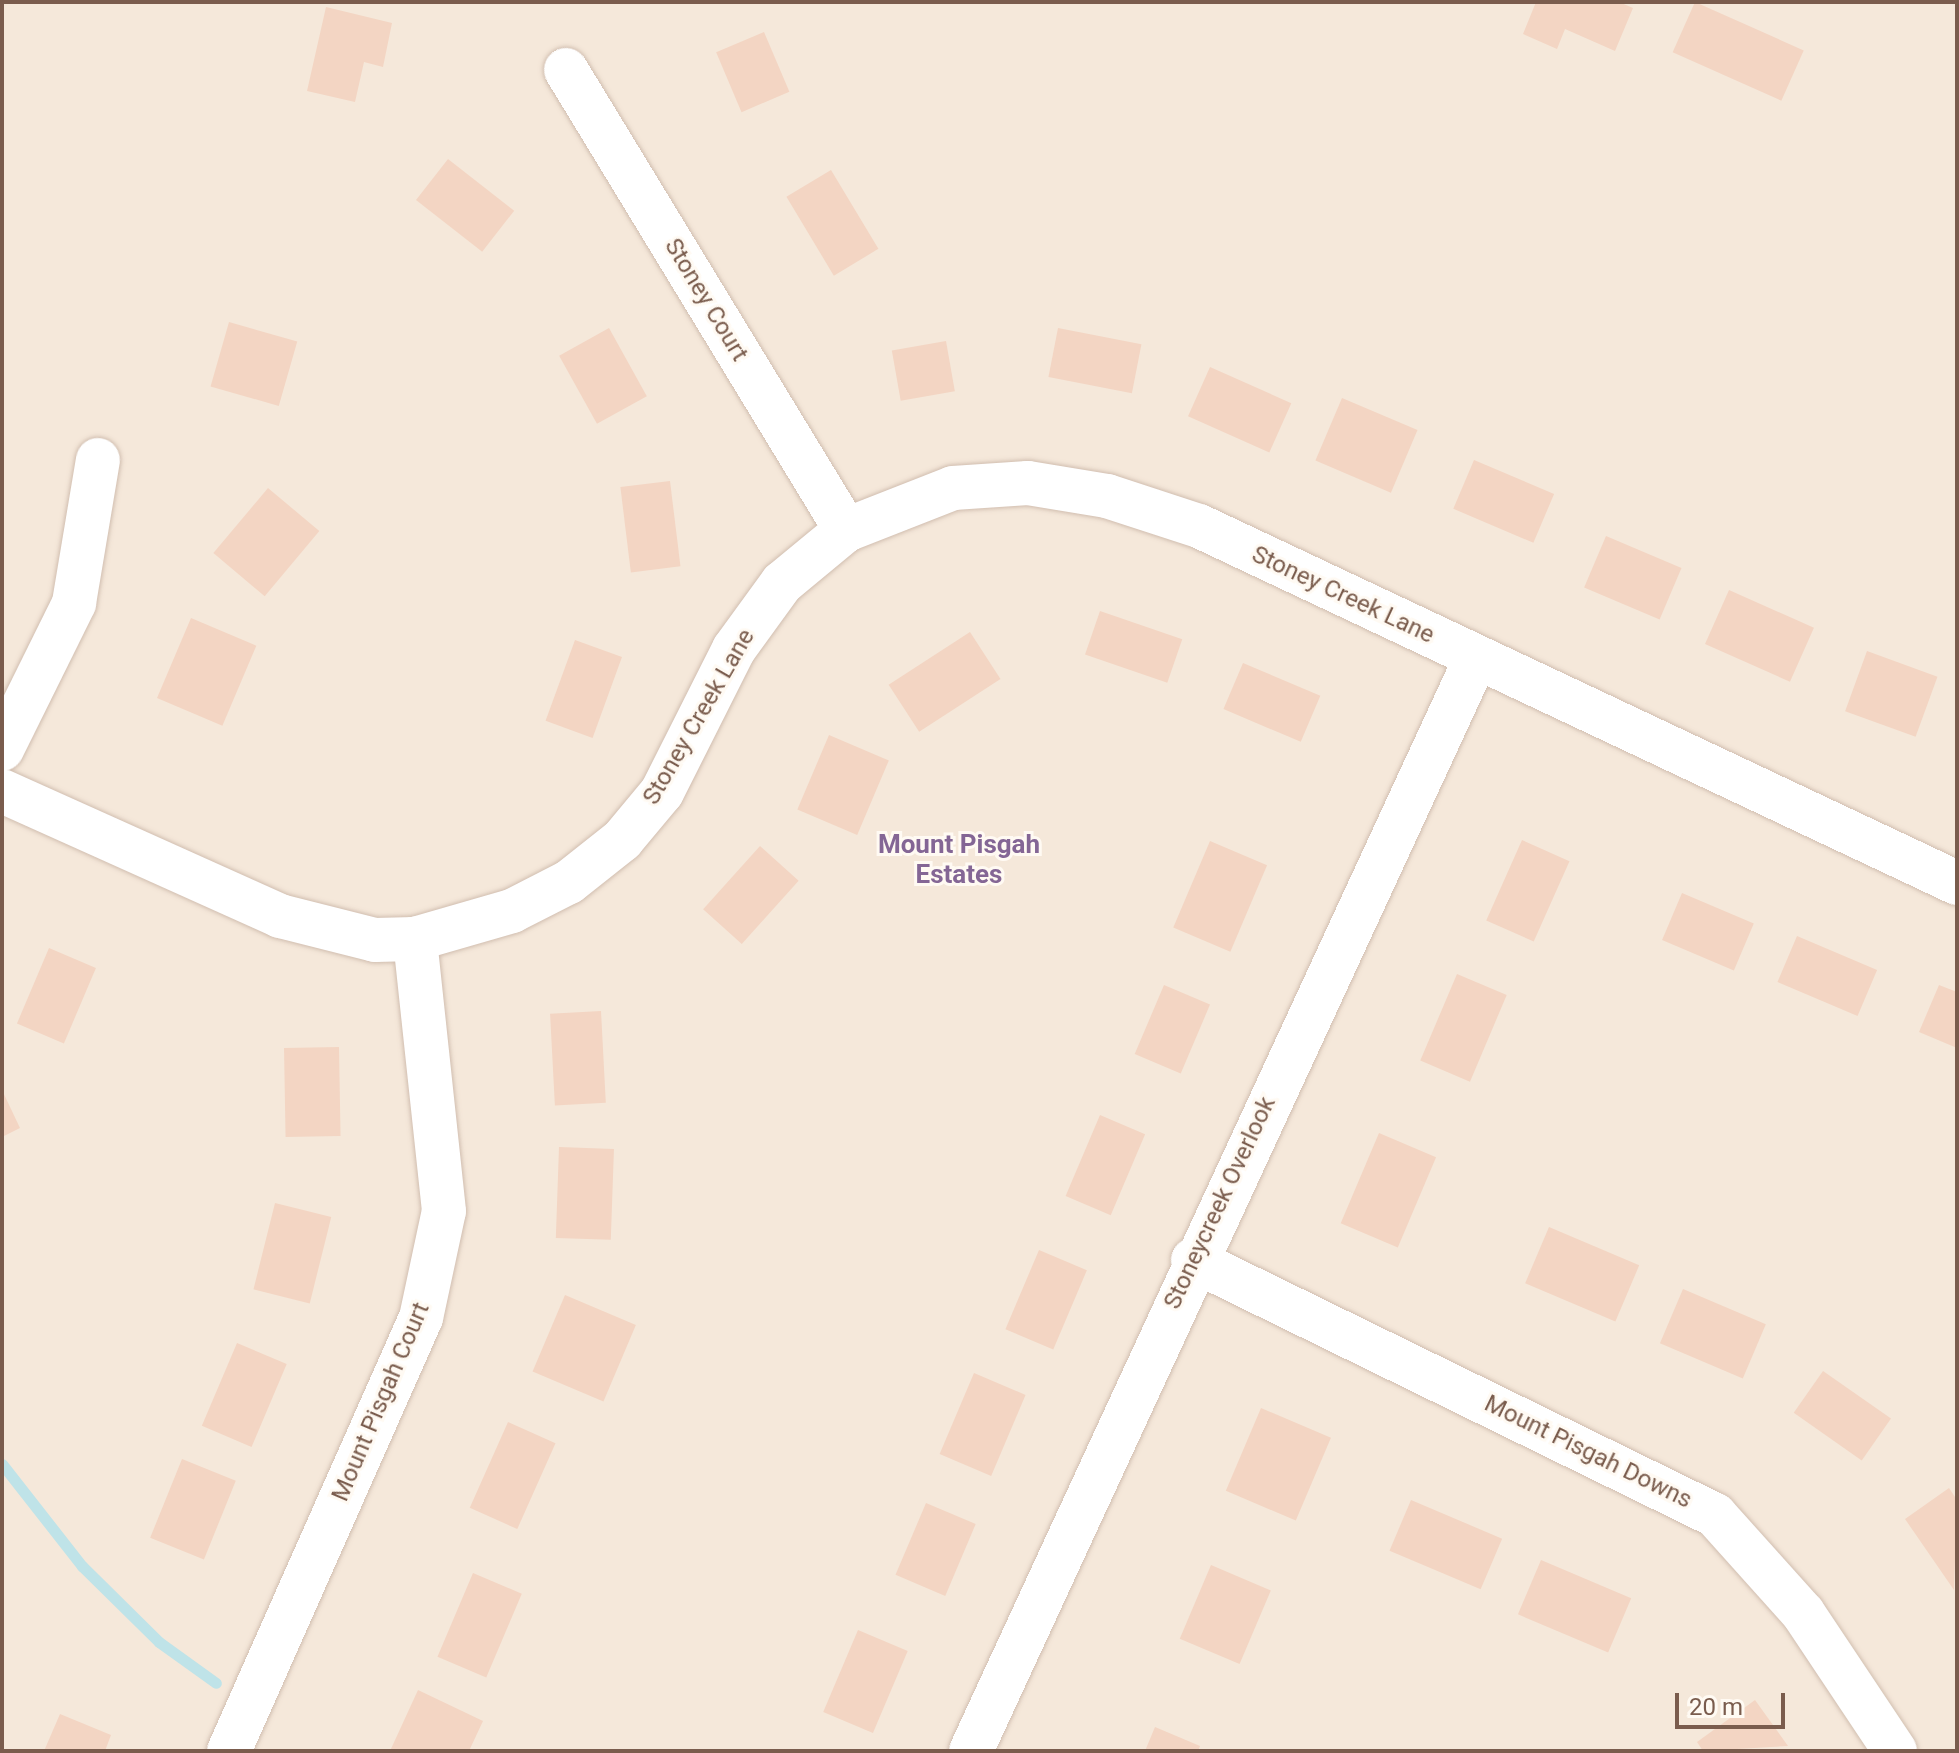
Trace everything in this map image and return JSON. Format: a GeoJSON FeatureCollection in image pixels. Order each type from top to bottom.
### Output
{"type":"FeatureCollection","features":[{"type":"Feature","properties":{"kind":"street","name":"Stoney Court"},"geometry":{"type":"LineString","coordinates":[[566,70],[846,530]]}},
{"type":"Feature","properties":{"kind":"street"},"geometry":{"type":"LineString","coordinates":[[2,749],[74,603],[98,460]]}},
{"type":"Feature","properties":{"kind":"street","name":"Stoney Creek Lane"},"geometry":{"type":"LineString","coordinates":[[2,791],[280,916],[375,940],[415,939],[512,911],[569,882],[622,840],[662,792],[734,649],[782,583],[846,530],[953,488],[1028,483],[1107,496],[1199,526],[1957,883]]}},
{"type":"Feature","properties":{"kind":"street","name":"Stoneycreek Overlook"},"geometry":{"type":"LineString","coordinates":[[971,1751],[1193,1260],[1476,658]]}},
{"type":"Feature","properties":{"kind":"street","name":"Mount Pisgah Court"},"geometry":{"type":"LineString","coordinates":[[229,1751],[421,1318],[444,1211],[415,939]]}},
{"type":"Feature","properties":{"kind":"street","name":"Mount Pisgah Downs"},"geometry":{"type":"LineString","coordinates":[[1193,1260],[1715,1515],[1803,1613],[1895,1751]]}},
{"type":"Feature","properties":{"kind":"shaded area"},"geometry":{"type":"Polygon","coordinates":[[[2,2],[1957,2],[1957,1751],[2,1751],[2,2]]]}},
{"type":"Feature","properties":{"kind":"building"},"geometry":{"type":"Polygon","coordinates":[[[1536,2],[1619,2],[1633,8],[1615,51],[1565,29],[1557,49],[1523,34],[1536,2]]]}},
{"type":"Feature","properties":{"kind":"building"},"geometry":{"type":"Polygon","coordinates":[[[1695,2],[1804,50],[1781,101],[1673,52],[1695,2]]]}},
{"type":"Feature","properties":{"kind":"building"},"geometry":{"type":"Polygon","coordinates":[[[326,7],[392,23],[383,67],[364,62],[355,102],[307,91],[326,7]]]}},
{"type":"Feature","properties":{"kind":"building"},"geometry":{"type":"Polygon","coordinates":[[[764,32],[789,92],[742,112],[716,52],[764,32]]]}},
{"type":"Feature","properties":{"kind":"building"},"geometry":{"type":"Polygon","coordinates":[[[448,159],[514,211],[482,252],[416,200],[448,159]]]}},
{"type":"Feature","properties":{"kind":"building"},"geometry":{"type":"Polygon","coordinates":[[[831,170],[878,249],[834,276],[786,197],[831,170]]]}},
{"type":"Feature","properties":{"kind":"building"},"geometry":{"type":"Polygon","coordinates":[[[229,322],[297,342],[279,406],[211,386],[229,322]]]}},
{"type":"Feature","properties":{"kind":"building"},"geometry":{"type":"Polygon","coordinates":[[[609,328],[647,396],[597,424],[559,356],[609,328]]]}},
{"type":"Feature","properties":{"kind":"building"},"geometry":{"type":"Polygon","coordinates":[[[1058,328],[1141,344],[1132,393],[1048,377],[1058,328]]]}},
{"type":"Feature","properties":{"kind":"building"},"geometry":{"type":"Polygon","coordinates":[[[946,341],[955,391],[901,401],[892,351],[946,341]]]}},
{"type":"Feature","properties":{"kind":"building"},"geometry":{"type":"Polygon","coordinates":[[[1210,367],[1291,403],[1269,453],[1188,416],[1210,367]]]}},
{"type":"Feature","properties":{"kind":"building"},"geometry":{"type":"Polygon","coordinates":[[[1342,398],[1417,430],[1391,493],[1315,461],[1342,398]]]}},
{"type":"Feature","properties":{"kind":"building"},"geometry":{"type":"Polygon","coordinates":[[[1474,460],[1554,494],[1533,543],[1453,509],[1474,460]]]}},
{"type":"Feature","properties":{"kind":"building"},"geometry":{"type":"Polygon","coordinates":[[[670,481],[680,566],[631,572],[620,487],[670,481]]]}},
{"type":"Feature","properties":{"kind":"building"},"geometry":{"type":"Polygon","coordinates":[[[268,488],[319,531],[265,596],[213,553],[268,488]]]}},
{"type":"Feature","properties":{"kind":"building"},"geometry":{"type":"Polygon","coordinates":[[[1606,536],[1681,568],[1660,620],[1584,588],[1606,536]]]}},
{"type":"Feature","properties":{"kind":"building"},"geometry":{"type":"Polygon","coordinates":[[[1729,590],[1814,628],[1790,682],[1705,644],[1729,590]]]}},
{"type":"Feature","properties":{"kind":"building"},"geometry":{"type":"Polygon","coordinates":[[[1100,611],[1182,639],[1167,683],[1085,654],[1100,611]]]}},
{"type":"Feature","properties":{"kind":"building"},"geometry":{"type":"Polygon","coordinates":[[[191,618],[256,646],[222,726],[157,698],[191,618]]]}},
{"type":"Feature","properties":{"kind":"building"},"geometry":{"type":"Polygon","coordinates":[[[970,632],[1000,679],[919,732],[889,685],[970,632]]]}},
{"type":"Feature","properties":{"kind":"building"},"geometry":{"type":"Polygon","coordinates":[[[575,640],[622,657],[593,738],[546,721],[575,640]]]}},
{"type":"Feature","properties":{"kind":"building"},"geometry":{"type":"Polygon","coordinates":[[[1867,651],[1937,677],[1916,737],[1845,711],[1867,651]]]}},
{"type":"Feature","properties":{"kind":"building"},"geometry":{"type":"Polygon","coordinates":[[[1243,663],[1320,696],[1301,742],[1223,709],[1243,663]]]}},
{"type":"Feature","properties":{"kind":"building"},"geometry":{"type":"Polygon","coordinates":[[[829,735],[889,760],[857,835],[797,810],[829,735]]]}},
{"type":"Feature","properties":{"kind":"building"},"geometry":{"type":"Polygon","coordinates":[[[1522,840],[1570,861],[1534,942],[1486,920],[1522,840]]]}},
{"type":"Feature","properties":{"kind":"building"},"geometry":{"type":"Polygon","coordinates":[[[1210,841],[1267,865],[1230,952],[1173,928],[1210,841]]]}},
{"type":"Feature","properties":{"kind":"building"},"geometry":{"type":"Polygon","coordinates":[[[760,846],[799,881],[742,944],[703,909],[760,846]]]}},
{"type":"Feature","properties":{"kind":"building"},"geometry":{"type":"Polygon","coordinates":[[[1682,893],[1754,923],[1734,970],[1662,940],[1682,893]]]}},
{"type":"Feature","properties":{"kind":"building"},"geometry":{"type":"Polygon","coordinates":[[[1797,936],[1877,970],[1858,1016],[1777,982],[1797,936]]]}},
{"type":"Feature","properties":{"kind":"building"},"geometry":{"type":"Polygon","coordinates":[[[49,948],[96,968],[64,1043],[17,1023],[49,948]]]}},
{"type":"Feature","properties":{"kind":"building"},"geometry":{"type":"Polygon","coordinates":[[[1457,974],[1507,995],[1470,1082],[1420,1061],[1457,974]]]}},
{"type":"Feature","properties":{"kind":"building"},"geometry":{"type":"Polygon","coordinates":[[[1164,985],[1210,1005],[1181,1074],[1135,1054],[1164,985]]]}},
{"type":"Feature","properties":{"kind":"building"},"geometry":{"type":"Polygon","coordinates":[[[1939,985],[1957,992],[1957,1048],[1919,1032],[1939,985]]]}},
{"type":"Feature","properties":{"kind":"building"},"geometry":{"type":"Polygon","coordinates":[[[601,1011],[606,1103],[555,1106],[550,1014],[601,1011]]]}},
{"type":"Feature","properties":{"kind":"building"},"geometry":{"type":"Polygon","coordinates":[[[339,1047],[341,1136],[286,1137],[284,1048],[339,1047]]]}},
{"type":"Feature","properties":{"kind":"building"},"geometry":{"type":"Polygon","coordinates":[[[2,1090],[20,1128],[2,1137],[2,1090]]]}},
{"type":"Feature","properties":{"kind":"building"},"geometry":{"type":"Polygon","coordinates":[[[1100,1115],[1145,1134],[1111,1215],[1066,1196],[1100,1115]]]}},
{"type":"Feature","properties":{"kind":"building"},"geometry":{"type":"Polygon","coordinates":[[[1379,1133],[1436,1157],[1398,1247],[1341,1223],[1379,1133]]]}},
{"type":"Feature","properties":{"kind":"building"},"geometry":{"type":"Polygon","coordinates":[[[559,1147],[614,1149],[611,1240],[556,1238],[559,1147]]]}},
{"type":"Feature","properties":{"kind":"building"},"geometry":{"type":"Polygon","coordinates":[[[275,1203],[331,1217],[310,1303],[253,1289],[275,1203]]]}},
{"type":"Feature","properties":{"kind":"building"},"geometry":{"type":"Polygon","coordinates":[[[1549,1227],[1639,1265],[1615,1321],[1525,1283],[1549,1227]]]}},
{"type":"Feature","properties":{"kind":"building"},"geometry":{"type":"Polygon","coordinates":[[[1039,1250],[1087,1270],[1053,1349],[1005,1329],[1039,1250]]]}},
{"type":"Feature","properties":{"kind":"building"},"geometry":{"type":"Polygon","coordinates":[[[1683,1289],[1766,1324],[1743,1378],[1660,1343],[1683,1289]]]}},
{"type":"Feature","properties":{"kind":"building"},"geometry":{"type":"Polygon","coordinates":[[[565,1295],[636,1325],[603,1401],[533,1371],[565,1295]]]}},
{"type":"Feature","properties":{"kind":"building"},"geometry":{"type":"Polygon","coordinates":[[[237,1343],[287,1364],[252,1447],[202,1426],[237,1343]]]}},
{"type":"Feature","properties":{"kind":"building"},"geometry":{"type":"Polygon","coordinates":[[[1823,1371],[1891,1419],[1862,1460],[1794,1413],[1823,1371]]]}},
{"type":"Feature","properties":{"kind":"building"},"geometry":{"type":"Polygon","coordinates":[[[974,1373],[1026,1395],[991,1476],[940,1454],[974,1373]]]}},
{"type":"Feature","properties":{"kind":"building"},"geometry":{"type":"Polygon","coordinates":[[[1261,1408],[1331,1438],[1296,1521],[1226,1491],[1261,1408]]]}},
{"type":"Feature","properties":{"kind":"building"},"geometry":{"type":"Polygon","coordinates":[[[508,1422],[556,1443],[517,1529],[470,1508],[508,1422]]]}},
{"type":"Feature","properties":{"kind":"building"},"geometry":{"type":"Polygon","coordinates":[[[182,1459],[236,1481],[204,1560],[150,1538],[182,1459]]]}},
{"type":"Feature","properties":{"kind":"building"},"geometry":{"type":"Polygon","coordinates":[[[1949,1488],[1957,1500],[1954,1590],[1905,1519],[1949,1488]]]}},
{"type":"Feature","properties":{"kind":"building"},"geometry":{"type":"Polygon","coordinates":[[[1411,1500],[1502,1539],[1481,1589],[1390,1551],[1411,1500]]]}},
{"type":"Feature","properties":{"kind":"building"},"geometry":{"type":"Polygon","coordinates":[[[926,1503],[976,1524],[945,1596],[896,1575],[926,1503]]]}},
{"type":"Feature","properties":{"kind":"building"},"geometry":{"type":"Polygon","coordinates":[[[1541,1560],[1631,1598],[1608,1653],[1518,1614],[1541,1560]]]}},
{"type":"Feature","properties":{"kind":"building"},"geometry":{"type":"Polygon","coordinates":[[[1211,1565],[1271,1590],[1240,1664],[1180,1639],[1211,1565]]]}},
{"type":"Feature","properties":{"kind":"building"},"geometry":{"type":"Polygon","coordinates":[[[473,1573],[522,1594],[486,1677],[437,1657],[473,1573]]]}},
{"type":"Feature","properties":{"kind":"building"},"geometry":{"type":"Polygon","coordinates":[[[858,1630],[908,1651],[873,1733],[823,1712],[858,1630]]]}},
{"type":"Feature","properties":{"kind":"building"},"geometry":{"type":"Polygon","coordinates":[[[418,1690],[483,1721],[469,1751],[390,1751],[418,1690]]]}},
{"type":"Feature","properties":{"kind":"building"},"geometry":{"type":"Polygon","coordinates":[[[1755,1700],[1788,1746],[1703,1751],[1697,1742],[1755,1700]]]}},
{"type":"Feature","properties":{"kind":"building"},"geometry":{"type":"Polygon","coordinates":[[[60,1714],[111,1735],[105,1751],[44,1751],[60,1714]]]}},
{"type":"Feature","properties":{"kind":"building"},"geometry":{"type":"Polygon","coordinates":[[[1155,1727],[1200,1746],[1198,1751],[1145,1751],[1155,1727]]]}},
{"type":"Feature","properties":{"kind":"waterway"},"geometry":{"type":"LineString","coordinates":[[2,1464],[82,1566],[159,1642],[216,1683]]}},
{"type":"Feature","properties":{"kind":"district","name":"Mount Pisgah Estates"},"geometry":{"type":"Point","coordinates":[959,860]}}]}
